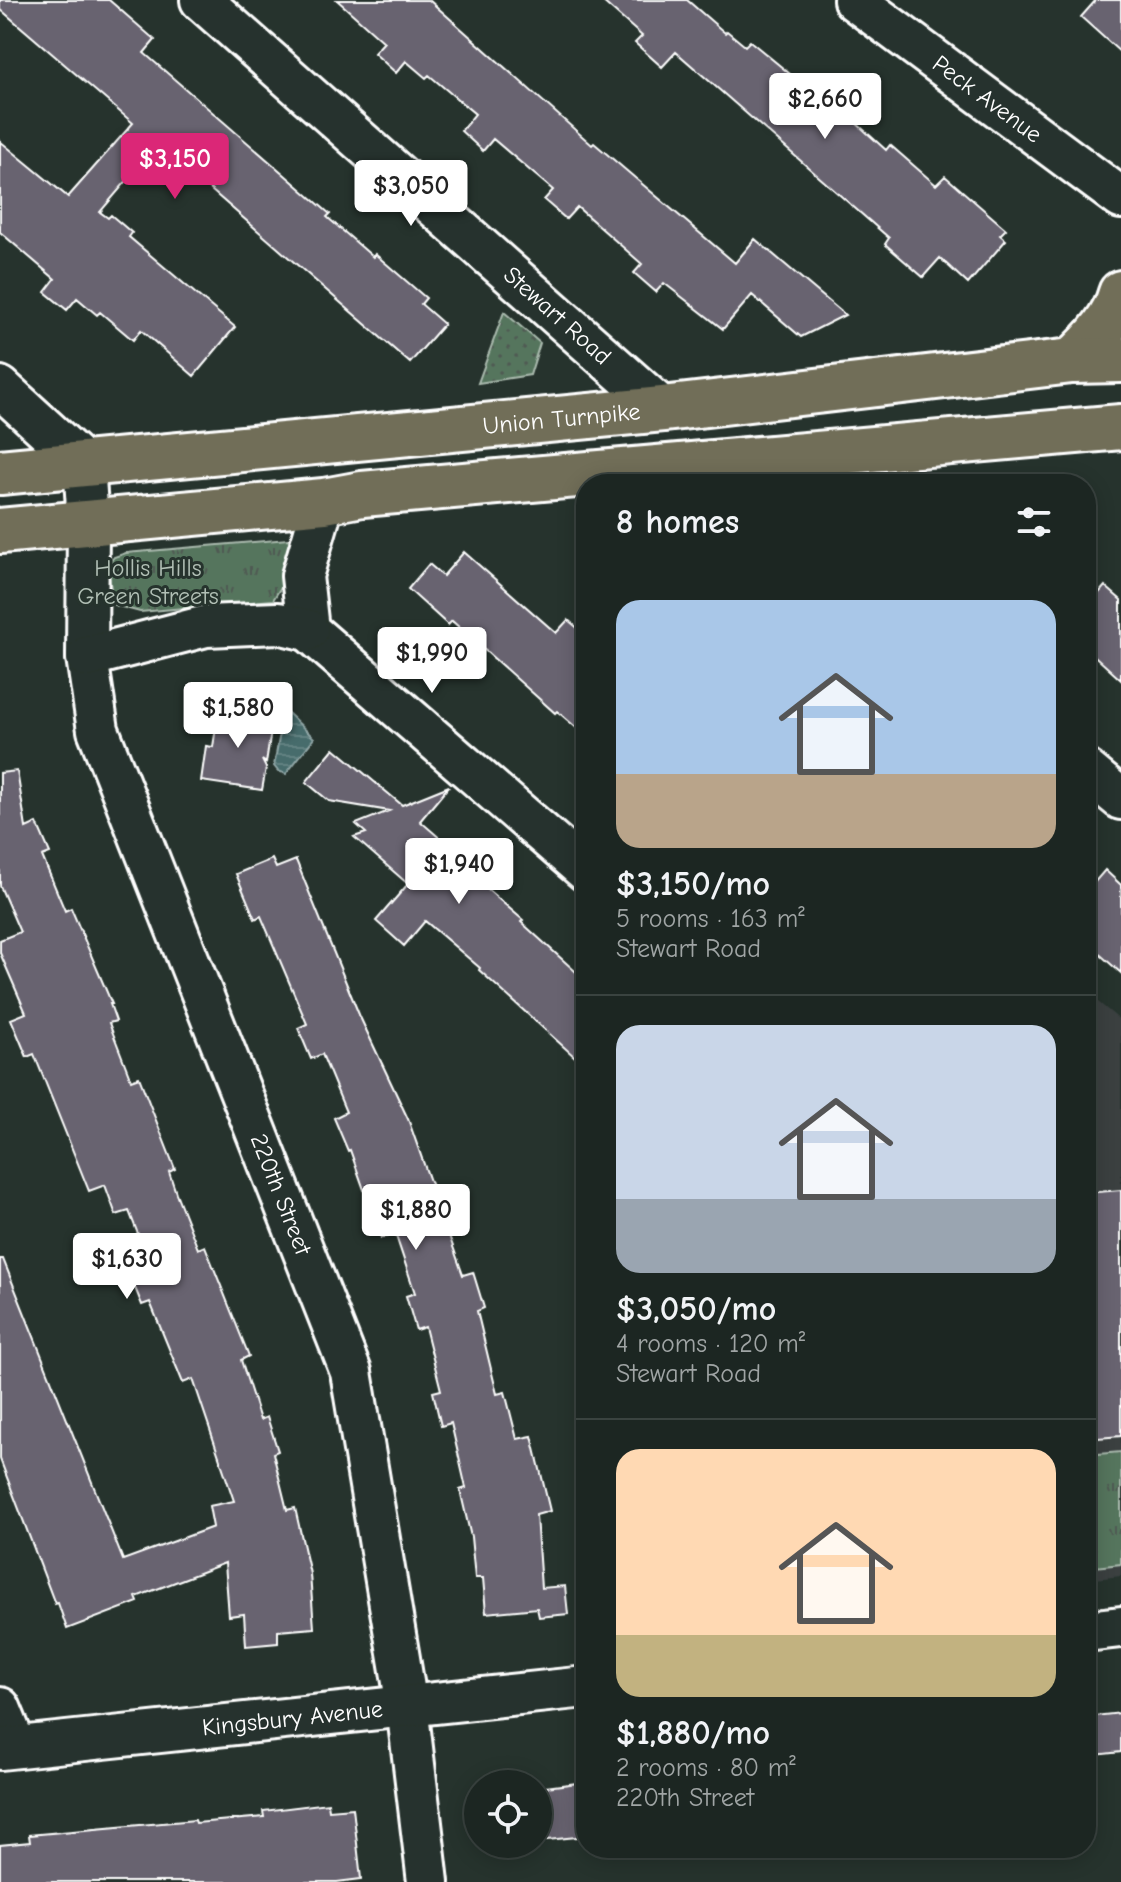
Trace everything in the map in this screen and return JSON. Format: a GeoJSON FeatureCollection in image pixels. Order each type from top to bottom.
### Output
{"type":"FeatureCollection","features":[{"type":"Feature","properties":{"kind":"main road"},"geometry":{"type":"LineString","coordinates":[[1072,361],[1095,340],[1121,293]]}},
{"type":"Feature","properties":{"kind":"main road","name":"Union Turnpike"},"geometry":{"type":"LineString","coordinates":[[0,472],[663,409],[1072,361],[1121,360]]}},
{"type":"Feature","properties":{"kind":"main road"},"geometry":{"type":"LineString","coordinates":[[736,474],[1121,427]]}},
{"type":"Feature","properties":{"kind":"main road"},"geometry":{"type":"LineString","coordinates":[[0,531],[324,501],[362,494],[576,483]]}},
{"type":"Feature","properties":{"kind":"street","name":"Stewart Road"},"geometry":{"type":"LineString","coordinates":[[201,0],[663,409]]}},
{"type":"Feature","properties":{"kind":"street","name":"Peck Avenue"},"geometry":{"type":"LineString","coordinates":[[854,0],[1121,198]]}},
{"type":"Feature","properties":{"kind":"street"},"geometry":{"type":"LineString","coordinates":[[0,387],[84,464]]}},
{"type":"Feature","properties":{"kind":"street","name":"220th Street"},"geometry":{"type":"LineString","coordinates":[[84,464],[88,522],[87,657],[98,730],[351,1372],[407,1706],[428,1882]]}},
{"type":"Feature","properties":{"kind":"street"},"geometry":{"type":"LineString","coordinates":[[308,630],[302,576],[324,501]]}},
{"type":"Feature","properties":{"kind":"street"},"geometry":{"type":"LineString","coordinates":[[87,657],[206,626],[278,623],[308,630],[576,862]]}},
{"type":"Feature","properties":{"kind":"street"},"geometry":{"type":"LineString","coordinates":[[1096,778],[1121,799]]}},
{"type":"Feature","properties":{"kind":"street"},"geometry":{"type":"LineString","coordinates":[[1096,1630],[1121,1627]]}},
{"type":"Feature","properties":{"kind":"street","name":"Kingsbury Avenue"},"geometry":{"type":"LineString","coordinates":[[8,1748],[576,1688]]}},
{"type":"Feature","properties":{"kind":"street"},"geometry":{"type":"LineString","coordinates":[[0,1708],[8,1748]]}},
{"type":"Feature","properties":{"kind":"shaded area"},"geometry":{"type":"Polygon","coordinates":[[[1096,1000],[1121,1021],[1121,1576],[1096,1579],[1096,1000]]]}},
{"type":"Feature","properties":{"kind":"green space"},"geometry":{"type":"Polygon","coordinates":[[[504,312],[540,343],[530,375],[478,383],[504,312]]]}},
{"type":"Feature","properties":{"kind":"green space","name":"Hollis Hills Green Streets"},"geometry":{"type":"Polygon","coordinates":[[[288,539],[292,544],[285,562],[284,582],[273,600],[140,612],[114,605],[107,566],[114,557],[126,553],[288,539]]]}},
{"type":"Feature","properties":{"kind":"green space"},"geometry":{"type":"Polygon","coordinates":[[[1121,1452],[1121,1564],[1096,1567],[1096,1454],[1121,1452]]]}},
{"type":"Feature","properties":{"kind":"water"},"geometry":{"type":"Polygon","coordinates":[[[288,713],[314,738],[286,774],[274,766],[283,716],[288,713]]]}},
{"type":"Feature","properties":{"kind":"building"},"geometry":{"type":"Polygon","coordinates":[[[0,0],[109,0],[155,40],[144,53],[330,214],[327,217],[373,257],[375,254],[426,298],[421,304],[444,324],[410,363],[172,156],[147,157],[100,212],[108,218],[111,215],[132,233],[129,237],[235,327],[194,376],[141,330],[133,340],[100,312],[97,315],[77,298],[67,310],[45,292],[55,279],[0,232],[0,141],[68,197],[133,123],[0,9],[0,0]]]}},
{"type":"Feature","properties":{"kind":"building"},"geometry":{"type":"Polygon","coordinates":[[[337,0],[429,0],[592,145],[594,143],[735,263],[755,239],[845,315],[801,337],[752,295],[723,329],[664,283],[656,292],[634,273],[642,264],[577,207],[566,219],[544,200],[553,190],[493,139],[483,151],[461,131],[475,114],[429,75],[426,78],[406,61],[396,73],[374,53],[384,42],[337,0]]]}},
{"type":"Feature","properties":{"kind":"building"},"geometry":{"type":"Polygon","coordinates":[[[601,0],[687,0],[725,33],[727,31],[745,46],[750,41],[818,97],[822,92],[886,150],[890,145],[936,185],[945,176],[1006,229],[1000,235],[1006,240],[968,284],[940,258],[923,277],[885,244],[889,238],[676,52],[662,67],[635,43],[642,36],[601,0]]]}},
{"type":"Feature","properties":{"kind":"building"},"geometry":{"type":"Polygon","coordinates":[[[1096,0],[1121,0],[1121,53],[1081,17],[1096,0]]]}},
{"type":"Feature","properties":{"kind":"building"},"geometry":{"type":"Polygon","coordinates":[[[464,552],[556,633],[568,620],[576,627],[576,727],[557,711],[555,713],[452,621],[448,625],[408,589],[429,564],[443,576],[464,552]]]}},
{"type":"Feature","properties":{"kind":"building"},"geometry":{"type":"Polygon","coordinates":[[[1105,586],[1121,600],[1121,680],[1096,657],[1096,596],[1105,586]]]}},
{"type":"Feature","properties":{"kind":"building"},"geometry":{"type":"Polygon","coordinates":[[[201,708],[273,718],[266,763],[262,760],[266,768],[262,790],[201,781],[206,746],[213,747],[217,721],[201,708]]]}},
{"type":"Feature","properties":{"kind":"building"},"geometry":{"type":"Polygon","coordinates":[[[334,748],[402,805],[449,786],[420,821],[449,846],[444,852],[523,920],[521,922],[576,972],[576,1058],[425,921],[404,946],[376,921],[408,884],[354,837],[366,833],[356,824],[389,811],[329,801],[306,782],[334,748]]]}},
{"type":"Feature","properties":{"kind":"building"},"geometry":{"type":"Polygon","coordinates":[[[17,771],[26,828],[37,823],[50,853],[42,856],[65,911],[71,908],[112,1004],[116,1021],[109,1023],[131,1080],[139,1077],[175,1169],[169,1172],[198,1249],[205,1246],[249,1356],[241,1360],[260,1420],[267,1417],[278,1451],[273,1453],[287,1510],[295,1508],[310,1574],[314,1628],[278,1631],[278,1643],[246,1646],[244,1614],[229,1616],[225,1563],[136,1597],[138,1602],[67,1629],[0,1459],[0,1259],[3,1259],[123,1560],[213,1527],[209,1506],[234,1501],[193,1379],[183,1383],[150,1302],[142,1305],[129,1273],[150,1265],[129,1211],[116,1215],[105,1185],[89,1191],[34,1054],[27,1057],[11,1019],[26,1013],[0,953],[0,940],[20,932],[0,886],[0,773],[17,771]]]}},
{"type":"Feature","properties":{"kind":"building"},"geometry":{"type":"Polygon","coordinates":[[[272,859],[276,868],[296,860],[360,1017],[408,1119],[463,1275],[473,1272],[484,1308],[477,1311],[497,1394],[505,1392],[517,1439],[532,1436],[550,1511],[536,1515],[541,1588],[565,1586],[568,1614],[539,1617],[537,1608],[486,1613],[483,1578],[475,1578],[471,1537],[460,1490],[466,1488],[451,1423],[441,1426],[433,1392],[441,1390],[425,1327],[416,1330],[406,1296],[415,1293],[395,1233],[381,1238],[350,1150],[334,1118],[346,1112],[322,1054],[311,1059],[298,1028],[307,1024],[261,916],[255,919],[236,874],[272,859]]]}},
{"type":"Feature","properties":{"kind":"building"},"geometry":{"type":"Polygon","coordinates":[[[1105,870],[1121,885],[1121,973],[1096,951],[1096,880],[1105,870]]]}},
{"type":"Feature","properties":{"kind":"building"},"geometry":{"type":"Polygon","coordinates":[[[1121,1190],[1121,1436],[1096,1438],[1096,1192],[1121,1190]]]}},
{"type":"Feature","properties":{"kind":"building"},"geometry":{"type":"Polygon","coordinates":[[[1121,1713],[1121,1752],[1096,1755],[1096,1716],[1121,1713]]]}},
{"type":"Feature","properties":{"kind":"building"},"geometry":{"type":"Polygon","coordinates":[[[576,1783],[576,1837],[552,1840],[552,1786],[576,1783]]]}},
{"type":"Feature","properties":{"kind":"building"},"geometry":{"type":"Polygon","coordinates":[[[328,1803],[329,1810],[353,1808],[361,1879],[337,1882],[0,1882],[0,1845],[30,1842],[29,1835],[264,1817],[263,1811],[328,1803]]]}}]}
